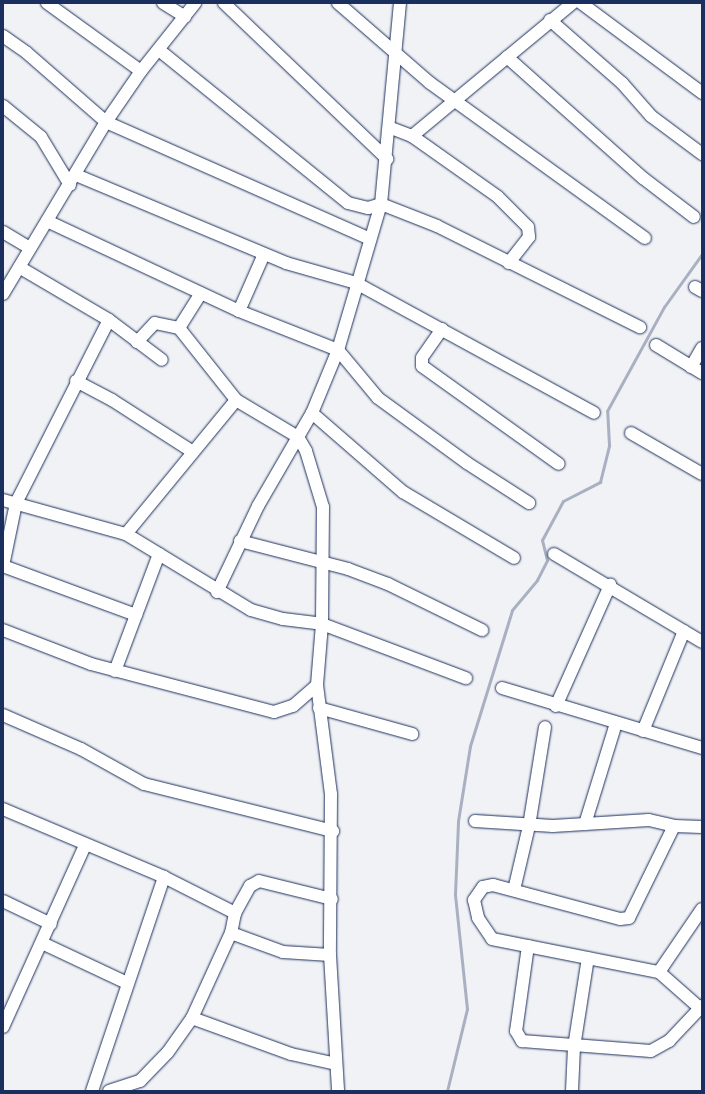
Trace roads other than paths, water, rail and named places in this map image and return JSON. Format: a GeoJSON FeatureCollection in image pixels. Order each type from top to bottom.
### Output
{"type":"FeatureCollection","features":[{"type":"Feature","properties":{"kind":"street"},"geometry":{"type":"LineString","coordinates":[[47,3],[140,71]]}},
{"type":"Feature","properties":{"kind":"street"},"geometry":{"type":"LineString","coordinates":[[162,3],[185,17]]}},
{"type":"Feature","properties":{"kind":"street"},"geometry":{"type":"LineString","coordinates":[[3,294],[73,180],[106,122],[140,71],[159,50],[195,3]]}},
{"type":"Feature","properties":{"kind":"street"},"geometry":{"type":"LineString","coordinates":[[224,3],[387,159]]}},
{"type":"Feature","properties":{"kind":"street"},"geometry":{"type":"LineString","coordinates":[[338,3],[455,103],[482,118],[645,238]]}},
{"type":"Feature","properties":{"kind":"street"},"geometry":{"type":"LineString","coordinates":[[217,592],[240,541],[312,413],[338,350],[356,283],[381,204],[391,128],[400,3]]}},
{"type":"Feature","properties":{"kind":"street"},"geometry":{"type":"LineString","coordinates":[[412,136],[455,103],[550,20],[572,3]]}},
{"type":"Feature","properties":{"kind":"street"},"geometry":{"type":"LineString","coordinates":[[581,3],[702,93]]}},
{"type":"Feature","properties":{"kind":"street"},"geometry":{"type":"LineString","coordinates":[[550,20],[622,83],[651,116],[702,154]]}},
{"type":"Feature","properties":{"kind":"street"},"geometry":{"type":"LineString","coordinates":[[3,36],[27,52],[106,122],[370,239]]}},
{"type":"Feature","properties":{"kind":"street"},"geometry":{"type":"LineString","coordinates":[[159,50],[348,203],[368,208],[381,204],[437,226],[640,327]]}},
{"type":"Feature","properties":{"kind":"street"},"geometry":{"type":"LineString","coordinates":[[507,57],[643,178],[694,217]]}},
{"type":"Feature","properties":{"kind":"street"},"geometry":{"type":"LineString","coordinates":[[3,106],[46,143],[73,180],[310,272],[356,283],[594,413]]}},
{"type":"Feature","properties":{"kind":"street"},"geometry":{"type":"LineString","coordinates":[[391,128],[412,136],[498,197],[528,228],[529,237],[509,263]]}},
{"type":"Feature","properties":{"kind":"street"},"geometry":{"type":"LineString","coordinates":[[47,221],[239,311],[338,350],[378,398],[467,464],[529,503]]}},
{"type":"Feature","properties":{"kind":"street"},"geometry":{"type":"LineString","coordinates":[[3,232],[30,248]]}},
{"type":"Feature","properties":{"kind":"street"},"geometry":{"type":"LineString","coordinates":[[239,311],[264,254]]}},
{"type":"Feature","properties":{"kind":"street"},"geometry":{"type":"LineString","coordinates":[[19,267],[109,320],[162,360]]}},
{"type":"Feature","properties":{"kind":"street"},"geometry":{"type":"LineString","coordinates":[[179,328],[201,293]]}},
{"type":"Feature","properties":{"kind":"street"},"geometry":{"type":"LineString","coordinates":[[109,320],[76,381],[16,504],[3,566],[136,615]]}},
{"type":"Feature","properties":{"kind":"street"},"geometry":{"type":"LineString","coordinates":[[137,342],[155,323],[179,328],[236,400],[298,437],[316,476],[323,507],[320,563],[322,624],[317,685],[319,708],[328,761],[333,831],[330,955],[338,1091]]}},
{"type":"Feature","properties":{"kind":"street"},"geometry":{"type":"LineString","coordinates":[[442,329],[422,358],[422,366],[559,464]]}},
{"type":"Feature","properties":{"kind":"street"},"geometry":{"type":"LineString","coordinates":[[656,345],[697,370],[702,348]]}},
{"type":"Feature","properties":{"kind":"street"},"geometry":{"type":"LineString","coordinates":[[76,381],[112,400],[193,452]]}},
{"type":"Feature","properties":{"kind":"street"},"geometry":{"type":"LineString","coordinates":[[126,534],[236,400]]}},
{"type":"Feature","properties":{"kind":"street"},"geometry":{"type":"LineString","coordinates":[[312,413],[403,492],[514,558]]}},
{"type":"Feature","properties":{"kind":"street"},"geometry":{"type":"LineString","coordinates":[[631,433],[702,474]]}},
{"type":"Feature","properties":{"kind":"street"},"geometry":{"type":"LineString","coordinates":[[3,500],[126,534],[217,592],[267,615],[322,624],[466,678]]}},
{"type":"Feature","properties":{"kind":"street"},"geometry":{"type":"LineString","coordinates":[[240,541],[320,563],[348,569],[388,584],[482,630]]}},
{"type":"Feature","properties":{"kind":"street"},"geometry":{"type":"LineString","coordinates":[[115,671],[159,554]]}},
{"type":"Feature","properties":{"kind":"street"},"geometry":{"type":"LineString","coordinates":[[554,554],[610,585],[702,642]]}},
{"type":"Feature","properties":{"kind":"street"},"geometry":{"type":"LineString","coordinates":[[556,706],[610,585]]}},
{"type":"Feature","properties":{"kind":"street"},"geometry":{"type":"LineString","coordinates":[[3,630],[115,671],[274,712],[293,706],[317,685]]}},
{"type":"Feature","properties":{"kind":"street"},"geometry":{"type":"LineString","coordinates":[[643,731],[684,631]]}},
{"type":"Feature","properties":{"kind":"street"},"geometry":{"type":"LineString","coordinates":[[502,688],[556,706],[702,748]]}},
{"type":"Feature","properties":{"kind":"street"},"geometry":{"type":"LineString","coordinates":[[319,708],[412,734]]}},
{"type":"Feature","properties":{"kind":"street"},"geometry":{"type":"LineString","coordinates":[[3,715],[81,749],[144,784],[333,831]]}},
{"type":"Feature","properties":{"kind":"street"},"geometry":{"type":"LineString","coordinates":[[585,824],[616,723]]}},
{"type":"Feature","properties":{"kind":"street"},"geometry":{"type":"LineString","coordinates":[[514,890],[529,826],[545,728]]}},
{"type":"Feature","properties":{"kind":"street"},"geometry":{"type":"LineString","coordinates":[[3,809],[85,845],[164,877],[236,913]]}},
{"type":"Feature","properties":{"kind":"street"},"geometry":{"type":"LineString","coordinates":[[475,821],[529,826],[649,820],[674,826],[702,827]]}},
{"type":"Feature","properties":{"kind":"street"},"geometry":{"type":"LineString","coordinates":[[528,946],[517,1038],[574,1047],[651,1051],[669,1041],[701,1008],[659,972],[528,946],[492,939],[478,918],[474,900],[483,887],[514,890],[620,919],[629,918],[674,826]]}},
{"type":"Feature","properties":{"kind":"street"},"geometry":{"type":"LineString","coordinates":[[3,1027],[5,1014],[42,943],[85,845]]}},
{"type":"Feature","properties":{"kind":"street"},"geometry":{"type":"LineString","coordinates":[[92,1091],[127,983],[164,877]]}},
{"type":"Feature","properties":{"kind":"street"},"geometry":{"type":"LineString","coordinates":[[109,1091],[143,1078],[192,1018],[231,933],[236,913],[250,886],[259,882],[332,899]]}},
{"type":"Feature","properties":{"kind":"street"},"geometry":{"type":"LineString","coordinates":[[3,901],[50,924]]}},
{"type":"Feature","properties":{"kind":"street"},"geometry":{"type":"LineString","coordinates":[[659,972],[702,909]]}},
{"type":"Feature","properties":{"kind":"street"},"geometry":{"type":"LineString","coordinates":[[231,933],[283,952],[330,955]]}},
{"type":"Feature","properties":{"kind":"street"},"geometry":{"type":"LineString","coordinates":[[42,943],[127,983]]}},
{"type":"Feature","properties":{"kind":"street"},"geometry":{"type":"LineString","coordinates":[[572,1091],[574,1047],[588,958]]}},
{"type":"Feature","properties":{"kind":"street"},"geometry":{"type":"LineString","coordinates":[[192,1018],[291,1054],[336,1064]]}},
{"type":"Feature","properties":{"kind":"waterway"},"geometry":{"type":"LineString","coordinates":[[447,1091],[467,1009],[455,894],[458,821],[470,746],[512,610],[537,580],[547,560],[542,540],[563,501],[600,482],[609,445],[607,411],[664,307],[702,254]]}}]}
